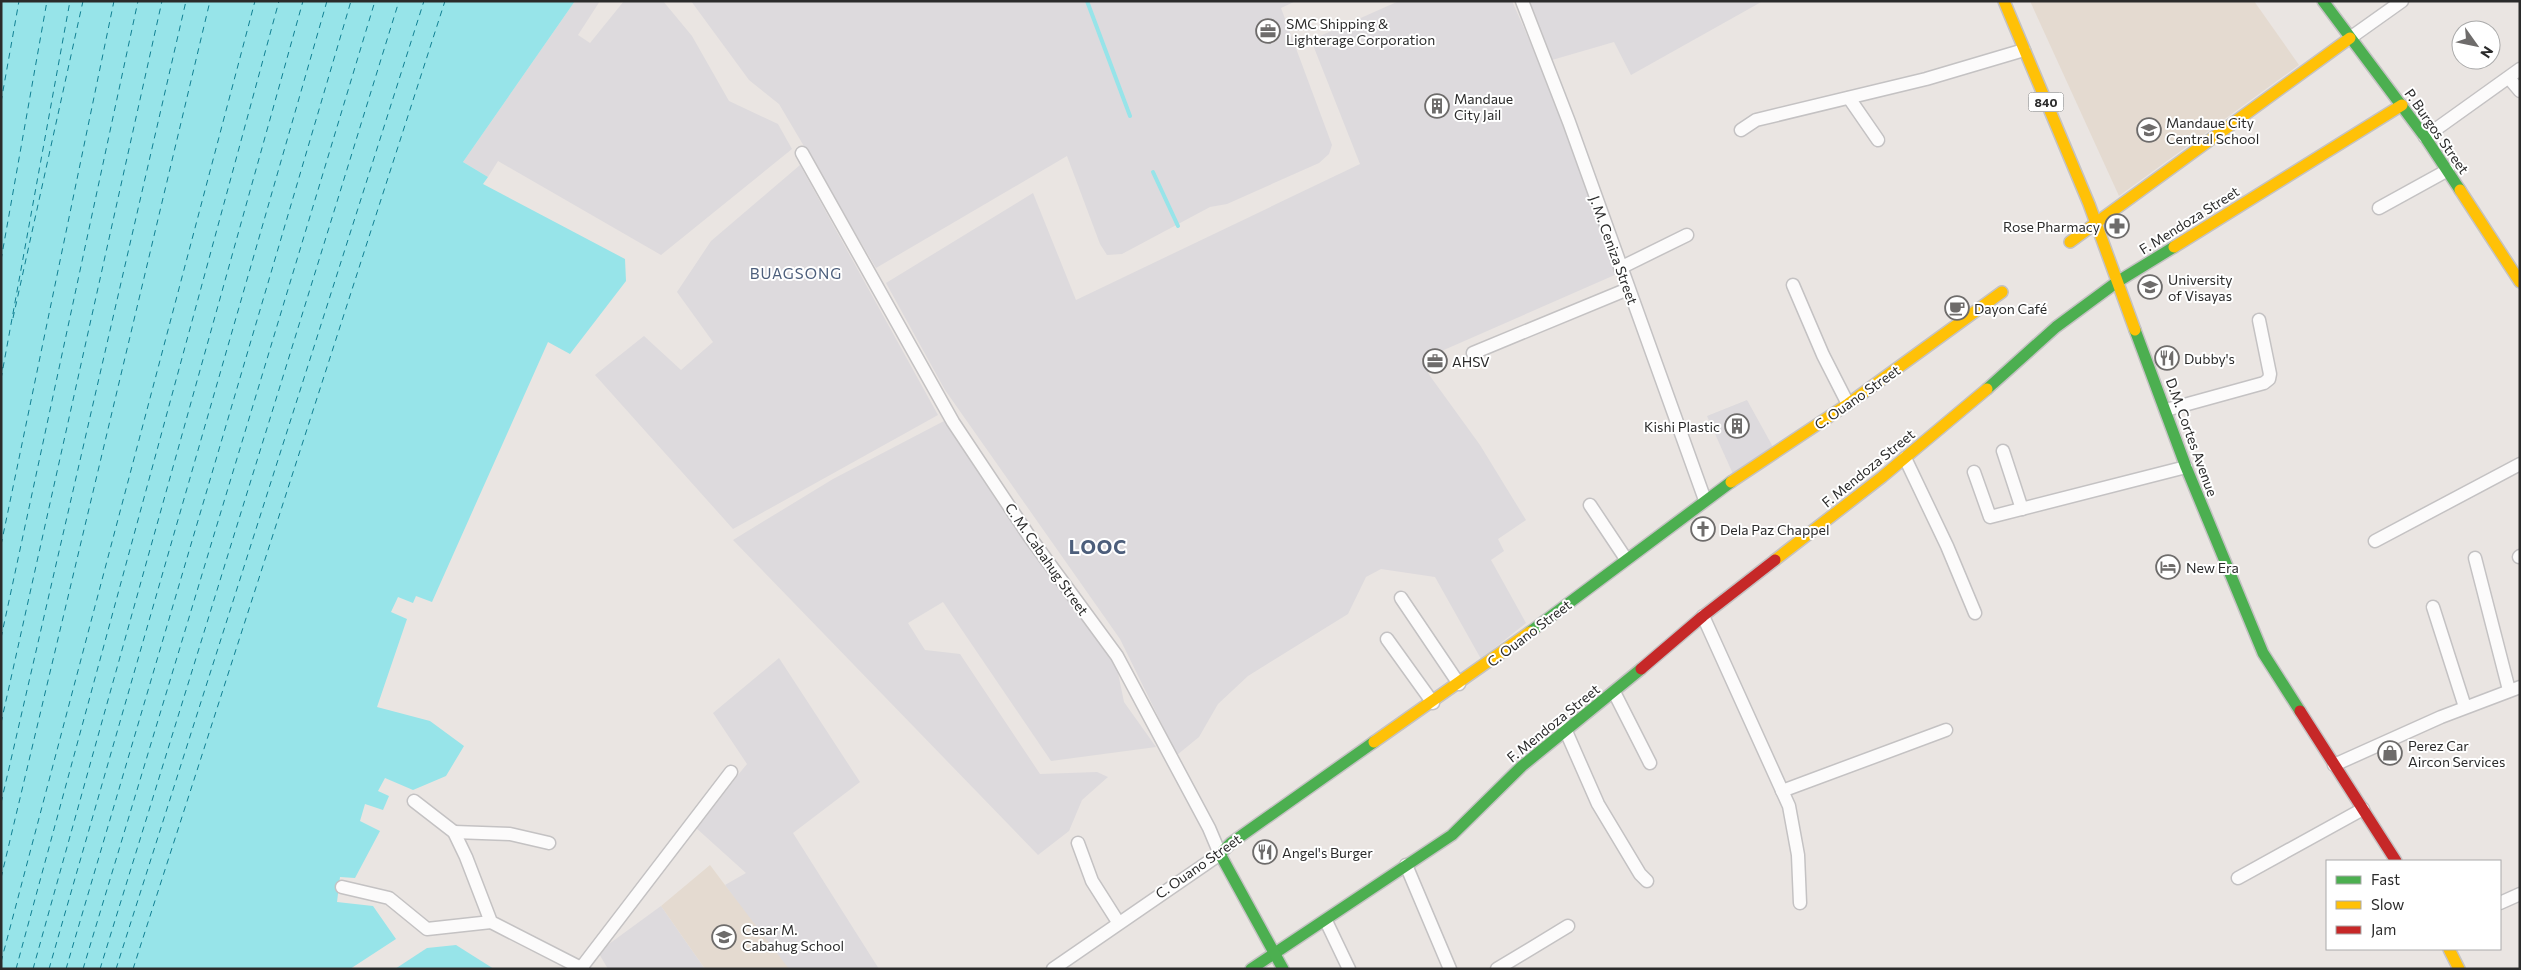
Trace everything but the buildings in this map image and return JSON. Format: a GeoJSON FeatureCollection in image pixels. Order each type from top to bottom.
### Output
{"type":"FeatureCollection","features":[{"type":"Feature","properties":{"kind":"main road","name":"D.M. Cortes Avenue"},"geometry":{"type":"LineString","coordinates":[[2004,1],[2096,224],[2186,467],[2263,653],[2395,860]]}},
{"type":"Feature","properties":{"kind":"main road","name":"P. Burgos Street"},"geometry":{"type":"LineString","coordinates":[[2323,1],[2425,137],[2520,282]]}},
{"type":"Feature","properties":{"kind":"main road"},"geometry":{"type":"LineString","coordinates":[[2070,242],[2350,38]]}},
{"type":"Feature","properties":{"kind":"main road","name":"F. Mendoza Street"},"geometry":{"type":"LineString","coordinates":[[1251,969],[1326,921],[1452,835],[1522,766],[1565,728],[1614,692],[1704,616],[1905,458],[2056,327],[2117,282],[2402,105]]}},
{"type":"Feature","properties":{"kind":"main road","name":"C. Ouano Street"},"geometry":{"type":"LineString","coordinates":[[1220,854],[1231,843],[1433,703],[1705,500],[1848,404],[2002,292]]}},
{"type":"Feature","properties":{"kind":"main road","name":"C. M. Cabahug Street"},"geometry":{"type":"LineString","coordinates":[[1220,854],[1276,953],[1283,969]]}},
{"type":"Feature","properties":{"kind":"main road"},"geometry":{"type":"LineString","coordinates":[[2450,950],[2459,969]]}},
{"type":"Feature","properties":{"kind":"street","name":"J. M. Ceniza Street"},"geometry":{"type":"LineString","coordinates":[[1522,1],[1569,122],[1705,500]]}},
{"type":"Feature","properties":{"kind":"street"},"geometry":{"type":"LineString","coordinates":[[2350,38],[2402,1]]}},
{"type":"Feature","properties":{"kind":"street"},"geometry":{"type":"LineString","coordinates":[[1741,130],[1756,120],[1926,80],[2024,50]]}},
{"type":"Feature","properties":{"kind":"street"},"geometry":{"type":"LineString","coordinates":[[2425,137],[2520,69]]}},
{"type":"Feature","properties":{"kind":"street"},"geometry":{"type":"LineString","coordinates":[[2509,78],[2520,92]]}},
{"type":"Feature","properties":{"kind":"street"},"geometry":{"type":"LineString","coordinates":[[1849,98],[1878,140]]}},
{"type":"Feature","properties":{"kind":"street","name":"C. M. Cabahug Street"},"geometry":{"type":"LineString","coordinates":[[802,153],[953,422],[1029,536],[1117,656],[1209,828],[1220,854]]}},
{"type":"Feature","properties":{"kind":"street"},"geometry":{"type":"LineString","coordinates":[[2379,208],[2448,170]]}},
{"type":"Feature","properties":{"kind":"street"},"geometry":{"type":"LineString","coordinates":[[1620,268],[1687,236]]}},
{"type":"Feature","properties":{"kind":"street"},"geometry":{"type":"LineString","coordinates":[[1793,285],[1823,355],[1848,404]]}},
{"type":"Feature","properties":{"kind":"street"},"geometry":{"type":"LineString","coordinates":[[1473,353],[1628,290]]}},
{"type":"Feature","properties":{"kind":"street"},"geometry":{"type":"LineString","coordinates":[[2166,410],[2264,383],[2269,379],[2270,374],[2259,320]]}},
{"type":"Feature","properties":{"kind":"street"},"geometry":{"type":"LineString","coordinates":[[2003,451],[2022,509]]}},
{"type":"Feature","properties":{"kind":"street"},"geometry":{"type":"LineString","coordinates":[[1905,458],[1947,546],[1975,613]]}},
{"type":"Feature","properties":{"kind":"street"},"geometry":{"type":"LineString","coordinates":[[2375,541],[2520,464]]}},
{"type":"Feature","properties":{"kind":"street"},"geometry":{"type":"LineString","coordinates":[[1974,472],[1990,517],[2186,467]]}},
{"type":"Feature","properties":{"kind":"street"},"geometry":{"type":"LineString","coordinates":[[1590,505],[1626,559]]}},
{"type":"Feature","properties":{"kind":"street"},"geometry":{"type":"LineString","coordinates":[[2334,765],[2465,707],[2514,688],[2475,558]]}},
{"type":"Feature","properties":{"kind":"street"},"geometry":{"type":"LineString","coordinates":[[1401,598],[1459,684]]}},
{"type":"Feature","properties":{"kind":"street"},"geometry":{"type":"LineString","coordinates":[[2433,607],[2465,707]]}},
{"type":"Feature","properties":{"kind":"street"},"geometry":{"type":"LineString","coordinates":[[1704,616],[1789,806],[1798,855],[1800,903]]}},
{"type":"Feature","properties":{"kind":"street"},"geometry":{"type":"LineString","coordinates":[[1387,639],[1433,703]]}},
{"type":"Feature","properties":{"kind":"street"},"geometry":{"type":"LineString","coordinates":[[1614,692],[1650,763]]}},
{"type":"Feature","properties":{"kind":"street"},"geometry":{"type":"LineString","coordinates":[[1565,728],[1598,804],[1640,874],[1647,881]]}},
{"type":"Feature","properties":{"kind":"street"},"geometry":{"type":"LineString","coordinates":[[1783,792],[1946,730]]}},
{"type":"Feature","properties":{"kind":"street"},"geometry":{"type":"LineString","coordinates":[[342,887],[389,898],[427,929],[491,922],[582,968],[732,772]]}},
{"type":"Feature","properties":{"kind":"street"},"geometry":{"type":"LineString","coordinates":[[414,801],[454,832],[466,857],[491,922]]}},
{"type":"Feature","properties":{"kind":"street"},"geometry":{"type":"LineString","coordinates":[[2238,878],[2363,808]]}},
{"type":"Feature","properties":{"kind":"street"},"geometry":{"type":"LineString","coordinates":[[454,832],[510,834],[549,843]]}},
{"type":"Feature","properties":{"kind":"street"},"geometry":{"type":"LineString","coordinates":[[1078,843],[1092,881],[1118,922]]}},
{"type":"Feature","properties":{"kind":"street","name":"C. Ouano Street"},"geometry":{"type":"LineString","coordinates":[[1052,969],[1118,922],[1220,854]]}},
{"type":"Feature","properties":{"kind":"street"},"geometry":{"type":"LineString","coordinates":[[1406,866],[1450,969]]}},
{"type":"Feature","properties":{"kind":"street"},"geometry":{"type":"LineString","coordinates":[[2501,903],[2520,894]]}},
{"type":"Feature","properties":{"kind":"street"},"geometry":{"type":"LineString","coordinates":[[1326,921],[1349,969]]}},
{"type":"Feature","properties":{"kind":"street"},"geometry":{"type":"LineString","coordinates":[[1497,969],[1568,926]]}},
{"type":"Feature","properties":{"kind":"shaded area"},"geometry":{"type":"Polygon","coordinates":[[[575,1],[600,1],[578,35],[590,43],[624,1],[663,1],[692,36],[729,101],[778,124],[792,149],[661,255],[498,161],[488,177],[463,162],[575,1]]]}},
{"type":"Feature","properties":{"kind":"shaded area"},"geometry":{"type":"Polygon","coordinates":[[[691,1],[1296,1],[1281,8],[1332,145],[1329,154],[1319,163],[1227,204],[1210,207],[1122,254],[1107,255],[1100,244],[1067,156],[876,268],[779,104],[749,80],[691,1]]]}},
{"type":"Feature","properties":{"kind":"shaded area"},"geometry":{"type":"Polygon","coordinates":[[[1399,1],[1512,1],[1556,101],[1617,274],[1421,360],[1430,376],[1480,445],[1526,520],[1498,539],[1504,551],[1491,560],[1526,623],[1481,659],[1435,577],[1381,569],[1366,577],[1348,614],[1248,676],[1218,704],[1199,737],[1177,755],[1120,639],[945,390],[886,283],[1033,193],[1076,300],[1360,164],[1311,40],[1399,1]]]}},
{"type":"Feature","properties":{"kind":"shaded area"},"geometry":{"type":"Polygon","coordinates":[[[1529,1],[1763,1],[1631,75],[1614,42],[1552,60],[1529,1]]]}},
{"type":"Feature","properties":{"kind":"shaded area","name":"Mandaue City Central School"},"geometry":{"type":"Polygon","coordinates":[[[2030,1],[2254,1],[2299,65],[2119,196],[2030,1]]]}},
{"type":"Feature","properties":{"kind":"shaded area"},"geometry":{"type":"Polygon","coordinates":[[[800,165],[938,415],[733,529],[595,375],[644,336],[681,370],[713,342],[677,292],[711,241],[800,165]]]}},
{"type":"Feature","properties":{"kind":"shaded area","name":"Kishi Plastic"},"geometry":{"type":"Polygon","coordinates":[[[1747,400],[1773,447],[1733,474],[1707,416],[1747,400]]]}},
{"type":"Feature","properties":{"kind":"shaded area"},"geometry":{"type":"Polygon","coordinates":[[[944,421],[1116,663],[1124,702],[1156,747],[1051,761],[943,602],[908,623],[925,650],[960,654],[1040,774],[1097,772],[1108,777],[1082,800],[1069,831],[1038,855],[733,540],[833,479],[944,421]]]}},
{"type":"Feature","properties":{"kind":"shaded area"},"geometry":{"type":"Polygon","coordinates":[[[779,658],[860,782],[793,833],[879,969],[785,969],[725,885],[746,873],[695,827],[747,764],[713,713],[779,658]]]}},
{"type":"Feature","properties":{"kind":"shaded area","name":"Cesar M. Cabahug School"},"geometry":{"type":"Polygon","coordinates":[[[710,865],[789,969],[705,969],[661,906],[710,865]]]}},
{"type":"Feature","properties":{"kind":"shaded area"},"geometry":{"type":"Polygon","coordinates":[[[661,906],[705,969],[608,969],[598,952],[661,906]]]}},
{"type":"Feature","properties":{"kind":"water"},"geometry":{"type":"Polygon","coordinates":[[[1,1],[575,1],[463,162],[488,177],[483,184],[625,259],[626,281],[570,354],[548,342],[432,602],[416,596],[413,603],[398,597],[391,612],[407,619],[377,707],[430,721],[464,746],[446,776],[413,790],[385,778],[378,791],[389,796],[383,810],[365,804],[360,821],[380,831],[355,878],[340,877],[337,902],[373,906],[396,939],[350,969],[1,969],[1,1]]]}},
{"type":"Feature","properties":{"kind":"water"},"geometry":{"type":"Polygon","coordinates":[[[456,945],[494,969],[395,969],[427,948],[456,945]]]}},
{"type":"Feature","properties":{"kind":"waterway"},"geometry":{"type":"LineString","coordinates":[[1087,1],[1130,116]]}},
{"type":"Feature","properties":{"kind":"waterway"},"geometry":{"type":"LineString","coordinates":[[1153,172],[1178,226]]}},
{"type":"Feature","properties":{"kind":"ferry route"},"geometry":{"type":"LineString","coordinates":[[1,102],[19,1]]}},
{"type":"Feature","properties":{"kind":"ferry route"},"geometry":{"type":"LineString","coordinates":[[1,260],[47,1]]}},
{"type":"Feature","properties":{"kind":"ferry route"},"geometry":{"type":"LineString","coordinates":[[1,379],[70,1]]}},
{"type":"Feature","properties":{"kind":"ferry route"},"geometry":{"type":"LineString","coordinates":[[13,318],[83,1]]}},
{"type":"Feature","properties":{"kind":"ferry route"},"geometry":{"type":"LineString","coordinates":[[1,545],[114,1]]}},
{"type":"Feature","properties":{"kind":"ferry route"},"geometry":{"type":"LineString","coordinates":[[1,638],[138,1]]}},
{"type":"Feature","properties":{"kind":"ferry route"},"geometry":{"type":"LineString","coordinates":[[1,723],[162,1]]}},
{"type":"Feature","properties":{"kind":"ferry route"},"geometry":{"type":"LineString","coordinates":[[1,803],[186,1]]}},
{"type":"Feature","properties":{"kind":"ferry route"},"geometry":{"type":"LineString","coordinates":[[1,878],[210,1]]}},
{"type":"Feature","properties":{"kind":"ferry route"},"geometry":{"type":"LineString","coordinates":[[1,962],[255,1]]}},
{"type":"Feature","properties":{"kind":"ferry route"},"geometry":{"type":"LineString","coordinates":[[16,969],[279,1]]}},
{"type":"Feature","properties":{"kind":"ferry route"},"geometry":{"type":"LineString","coordinates":[[33,969],[303,1]]}},
{"type":"Feature","properties":{"kind":"ferry route"},"geometry":{"type":"LineString","coordinates":[[49,969],[327,1]]}},
{"type":"Feature","properties":{"kind":"ferry route"},"geometry":{"type":"LineString","coordinates":[[66,969],[351,1]]}},
{"type":"Feature","properties":{"kind":"ferry route"},"geometry":{"type":"LineString","coordinates":[[83,969],[375,1]]}},
{"type":"Feature","properties":{"kind":"ferry route"},"geometry":{"type":"LineString","coordinates":[[100,969],[399,1]]}},
{"type":"Feature","properties":{"kind":"ferry route"},"geometry":{"type":"LineString","coordinates":[[116,969],[424,1]]}},
{"type":"Feature","properties":{"kind":"ferry route"},"geometry":{"type":"LineString","coordinates":[[133,969],[445,1]]}},
{"type":"Feature","properties":{"kind":"ferry route"},"geometry":{"type":"LineString","coordinates":[[1,373],[3,364]]}},
{"type":"Feature","properties":{"kind":"traffic: fast"},"geometry":{"type":"LineString","coordinates":[[2323,1],[2425,137],[2460,190]]}},
{"type":"Feature","properties":{"kind":"traffic: fast"},"geometry":{"type":"LineString","coordinates":[[1987,389],[2056,327],[2117,282],[2174,247]]}},
{"type":"Feature","properties":{"kind":"traffic: fast"},"geometry":{"type":"LineString","coordinates":[[2135,330],[2186,467],[2263,653],[2300,711]]}},
{"type":"Feature","properties":{"kind":"traffic: fast"},"geometry":{"type":"LineString","coordinates":[[1530,632],[1731,482]]}},
{"type":"Feature","properties":{"kind":"traffic: fast"},"geometry":{"type":"LineString","coordinates":[[1251,969],[1452,835],[1522,766],[1641,669]]}},
{"type":"Feature","properties":{"kind":"traffic: fast"},"geometry":{"type":"LineString","coordinates":[[1283,969],[1220,854],[1231,843],[1374,742]]}},
{"type":"Feature","properties":{"kind":"traffic: slow"},"geometry":{"type":"LineString","coordinates":[[2004,1],[2089,204],[2135,330]]}},
{"type":"Feature","properties":{"kind":"traffic: slow"},"geometry":{"type":"LineString","coordinates":[[2070,242],[2350,38]]}},
{"type":"Feature","properties":{"kind":"traffic: slow"},"geometry":{"type":"LineString","coordinates":[[2174,247],[2402,105]]}},
{"type":"Feature","properties":{"kind":"traffic: slow"},"geometry":{"type":"LineString","coordinates":[[2460,190],[2520,282]]}},
{"type":"Feature","properties":{"kind":"traffic: slow"},"geometry":{"type":"LineString","coordinates":[[1731,482],[1848,404],[2002,292]]}},
{"type":"Feature","properties":{"kind":"traffic: slow"},"geometry":{"type":"LineString","coordinates":[[1775,560],[1882,477],[1987,389]]}},
{"type":"Feature","properties":{"kind":"traffic: slow"},"geometry":{"type":"LineString","coordinates":[[1374,742],[1530,632]]}},
{"type":"Feature","properties":{"kind":"traffic: slow"},"geometry":{"type":"LineString","coordinates":[[2450,950],[2459,969]]}},
{"type":"Feature","properties":{"kind":"traffic: jam"},"geometry":{"type":"LineString","coordinates":[[1641,669],[1703,616],[1775,560]]}},
{"type":"Feature","properties":{"kind":"traffic: jam"},"geometry":{"type":"LineString","coordinates":[[2300,711],[2395,860]]}},
{"type":"Feature","properties":{"kind":"place","name":"SMC Shipping & Lighterage Corporation"},"geometry":{"type":"Point","coordinates":[1268,31]}},
{"type":"Feature","properties":{"kind":"place","name":"Mandaue City Jail"},"geometry":{"type":"Point","coordinates":[1437,106]}},
{"type":"Feature","properties":{"kind":"place","name":"Mandaue City Central School"},"geometry":{"type":"Point","coordinates":[2149,130]}},
{"type":"Feature","properties":{"kind":"place","name":"Rose Pharmacy"},"geometry":{"type":"Point","coordinates":[2117,226]}},
{"type":"Feature","properties":{"kind":"place","name":"University of Visayas"},"geometry":{"type":"Point","coordinates":[2150,287]}},
{"type":"Feature","properties":{"kind":"place","name":"Dayon Café"},"geometry":{"type":"Point","coordinates":[1957,308]}},
{"type":"Feature","properties":{"kind":"place","name":"Dubby's"},"geometry":{"type":"Point","coordinates":[2167,358]}},
{"type":"Feature","properties":{"kind":"place","name":"AHSV"},"geometry":{"type":"Point","coordinates":[1435,361]}},
{"type":"Feature","properties":{"kind":"place","name":"Kishi Plastic"},"geometry":{"type":"Point","coordinates":[1737,426]}},
{"type":"Feature","properties":{"kind":"place","name":"Dela Paz Chappel"},"geometry":{"type":"Point","coordinates":[1703,529]}},
{"type":"Feature","properties":{"kind":"place","name":"New Era"},"geometry":{"type":"Point","coordinates":[2168,567]}},
{"type":"Feature","properties":{"kind":"place","name":"Perez Car Aircon Services"},"geometry":{"type":"Point","coordinates":[2390,753]}},
{"type":"Feature","properties":{"kind":"place","name":"Angel's Burger"},"geometry":{"type":"Point","coordinates":[1265,852]}},
{"type":"Feature","properties":{"kind":"place","name":"Cesar M. Cabahug School"},"geometry":{"type":"Point","coordinates":[724,937]}},
{"type":"Feature","properties":{"kind":"district","name":"BUAGSONG"},"geometry":{"type":"Point","coordinates":[796,273]}},
{"type":"Feature","properties":{"kind":"district","name":"LOOC"},"geometry":{"type":"Point","coordinates":[1098,546]}}]}
